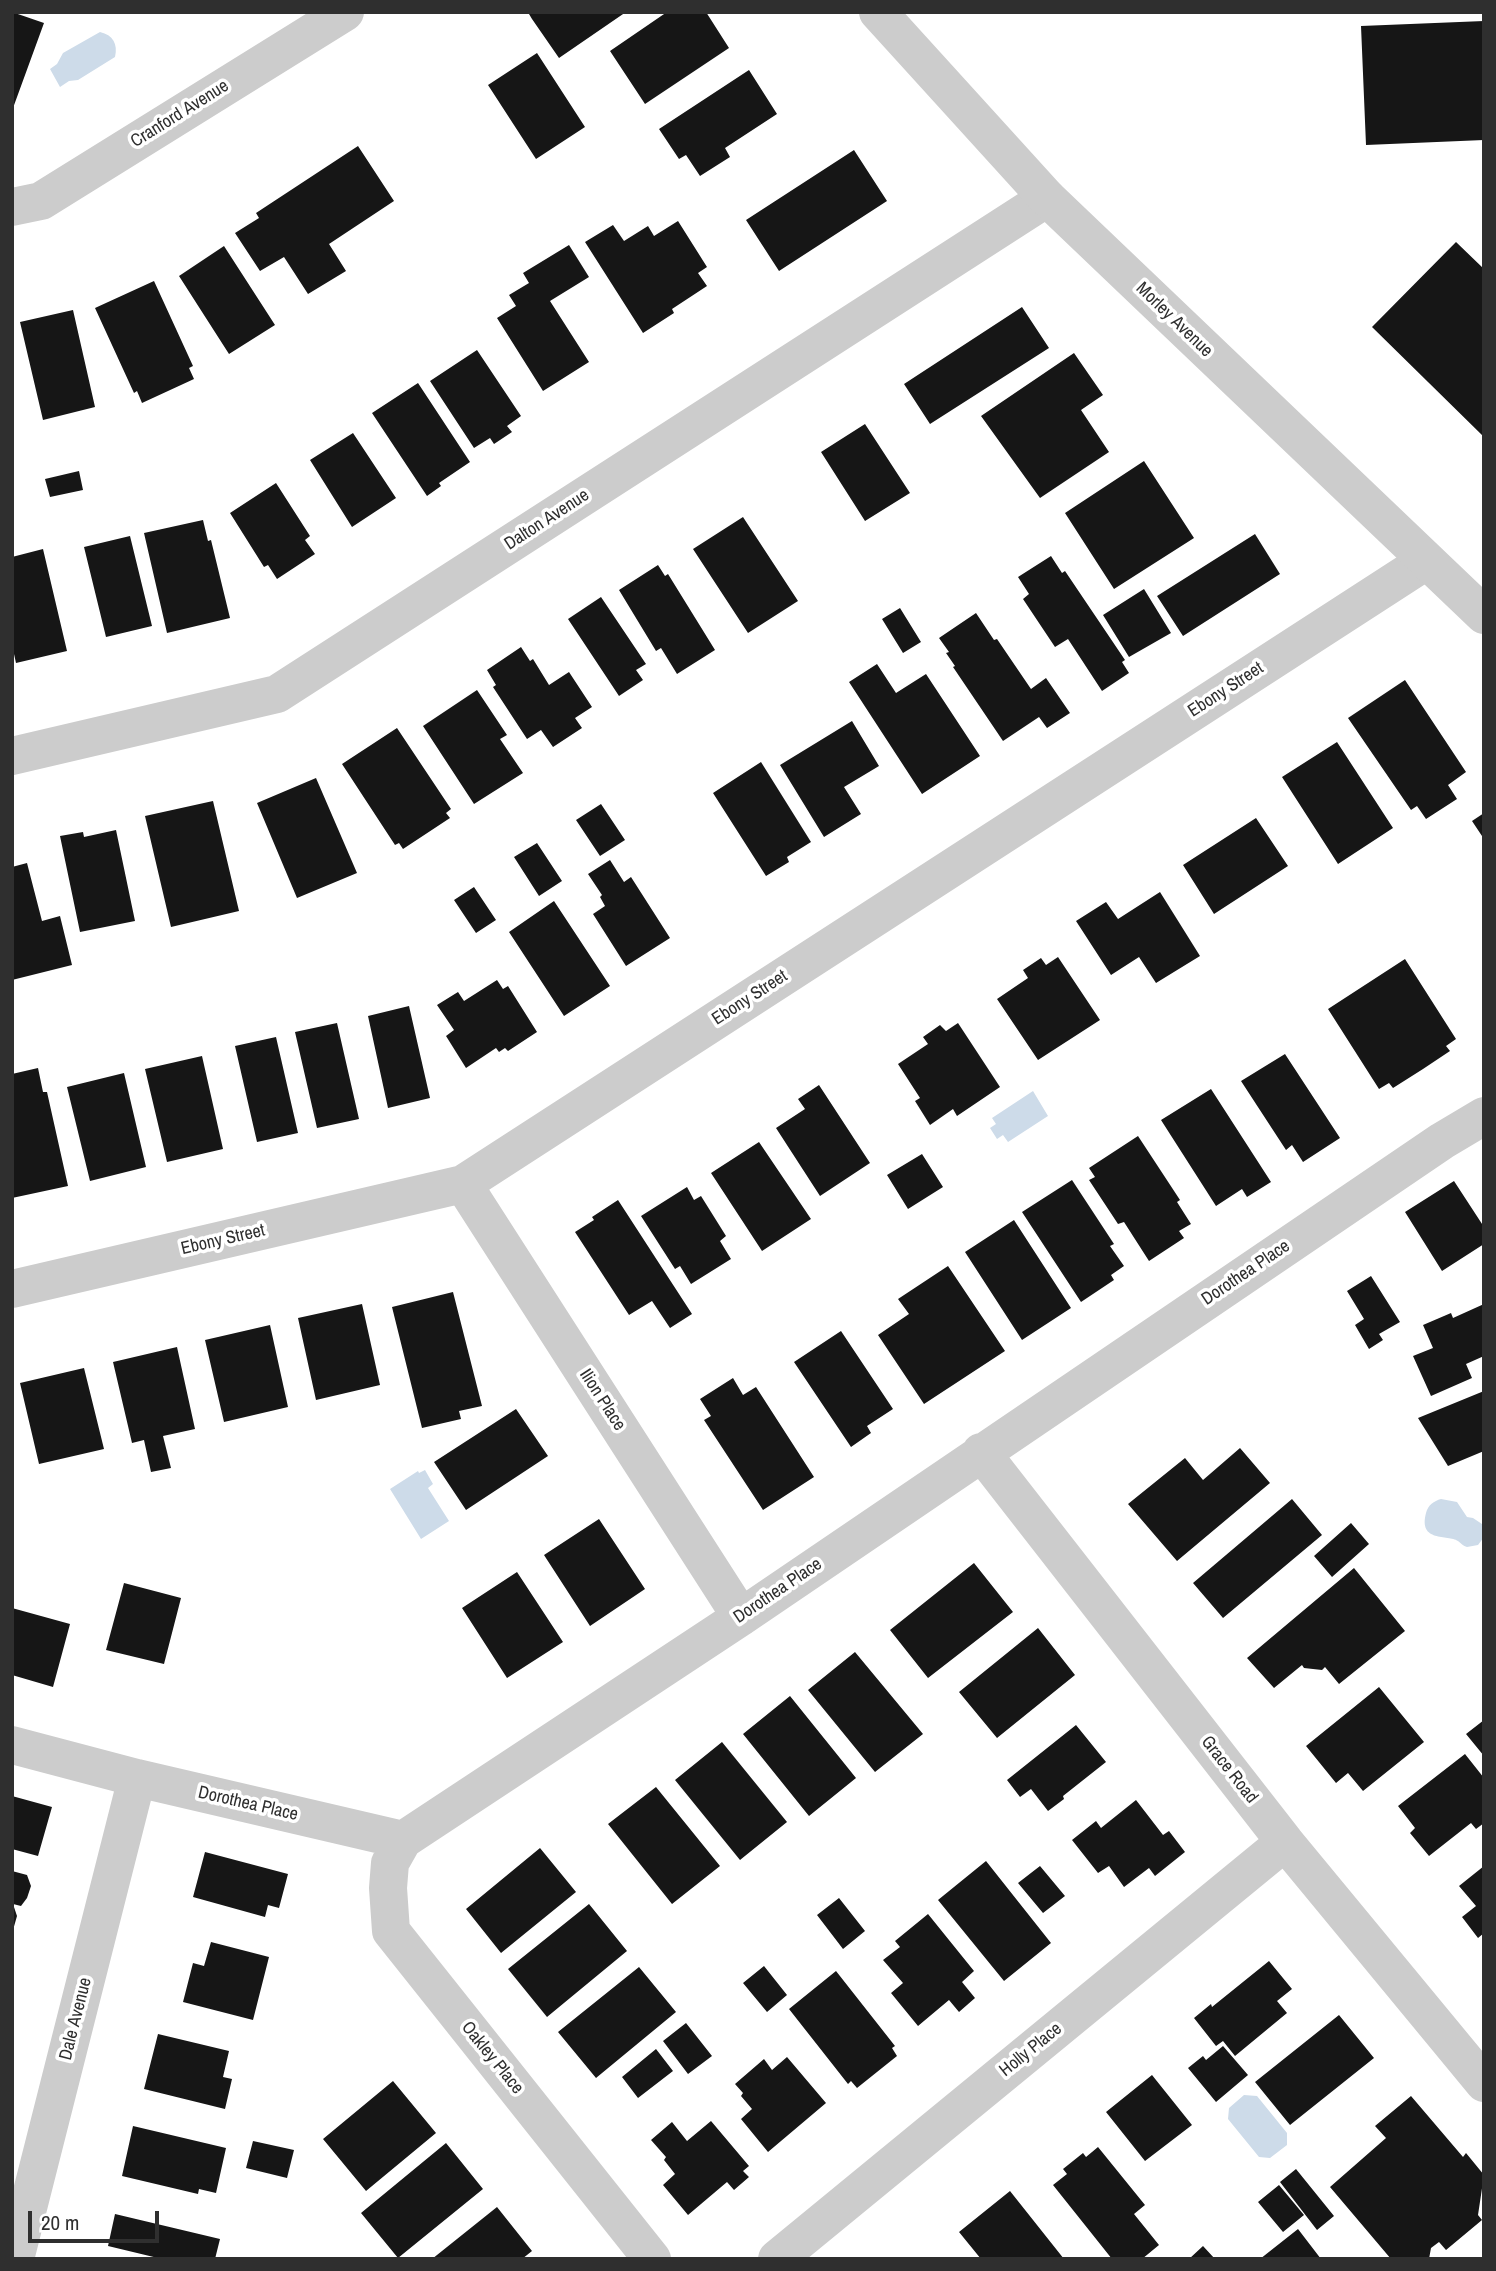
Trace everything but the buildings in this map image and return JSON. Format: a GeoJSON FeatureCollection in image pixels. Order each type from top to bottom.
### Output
{"type":"FeatureCollection","features":[{"type":"Feature","properties":{"kind":"street","name":"Cranford Avenue"},"geometry":{"type":"LineString","coordinates":[[12,207],[41,201],[345,12]]}},
{"type":"Feature","properties":{"kind":"street","name":"Morley Avenue"},"geometry":{"type":"LineString","coordinates":[[878,12],[1047,198],[1484,615]]}},
{"type":"Feature","properties":{"kind":"street","name":"Dalton Avenue"},"geometry":{"type":"LineString","coordinates":[[12,756],[277,694],[1047,198]]}},
{"type":"Feature","properties":{"kind":"street","name":"Ebony Street"},"geometry":{"type":"LineString","coordinates":[[12,1289],[463,1184],[1426,561]]}},
{"type":"Feature","properties":{"kind":"street","name":"Dorothea Place"},"geometry":{"type":"LineString","coordinates":[[12,1745],[137,1778],[403,1840],[741,1617],[981,1452],[1484,1115]]}},
{"type":"Feature","properties":{"kind":"street","name":"Ilion Place"},"geometry":{"type":"LineString","coordinates":[[463,1184],[741,1617]]}},
{"type":"Feature","properties":{"kind":"street","name":"Grace Road"},"geometry":{"type":"LineString","coordinates":[[981,1452],[1285,1842],[1484,2083]]}},
{"type":"Feature","properties":{"kind":"street","name":"Dale Avenue"},"geometry":{"type":"LineString","coordinates":[[15,2259],[137,1778]]}},
{"type":"Feature","properties":{"kind":"street","name":"Oakley Place"},"geometry":{"type":"LineString","coordinates":[[403,1840],[390,1863],[388,1888],[391,1931],[652,2259]]}},
{"type":"Feature","properties":{"kind":"street","name":"Holly Place"},"geometry":{"type":"LineString","coordinates":[[777,2259],[1285,1842]]}},
{"type":"Feature","properties":{"kind":"water"},"geometry":{"type":"Polygon","coordinates":[[[100,32],[113,41],[116,48],[115,57],[78,80],[69,81],[60,87],[50,69],[57,64],[63,53],[100,32]]]}},
{"type":"Feature","properties":{"kind":"water"},"geometry":{"type":"Polygon","coordinates":[[[1033,1091],[1048,1116],[1008,1142],[1003,1135],[997,1139],[990,1128],[996,1124],[992,1118],[1033,1091]]]}},
{"type":"Feature","properties":{"kind":"water"},"geometry":{"type":"Polygon","coordinates":[[[425,1470],[433,1484],[428,1488],[449,1521],[421,1539],[390,1489],[418,1471],[419,1473],[425,1470]]]}},
{"type":"Feature","properties":{"kind":"water"},"geometry":{"type":"Polygon","coordinates":[[[1441,1499],[1457,1502],[1467,1517],[1482,1524],[1484,1537],[1478,1545],[1467,1547],[1453,1539],[1435,1536],[1426,1529],[1427,1510],[1441,1499]]]}},
{"type":"Feature","properties":{"kind":"water"},"geometry":{"type":"Polygon","coordinates":[[[1244,2095],[1257,2096],[1287,2133],[1287,2145],[1270,2158],[1259,2157],[1228,2119],[1229,2108],[1244,2095]]]}}]}
